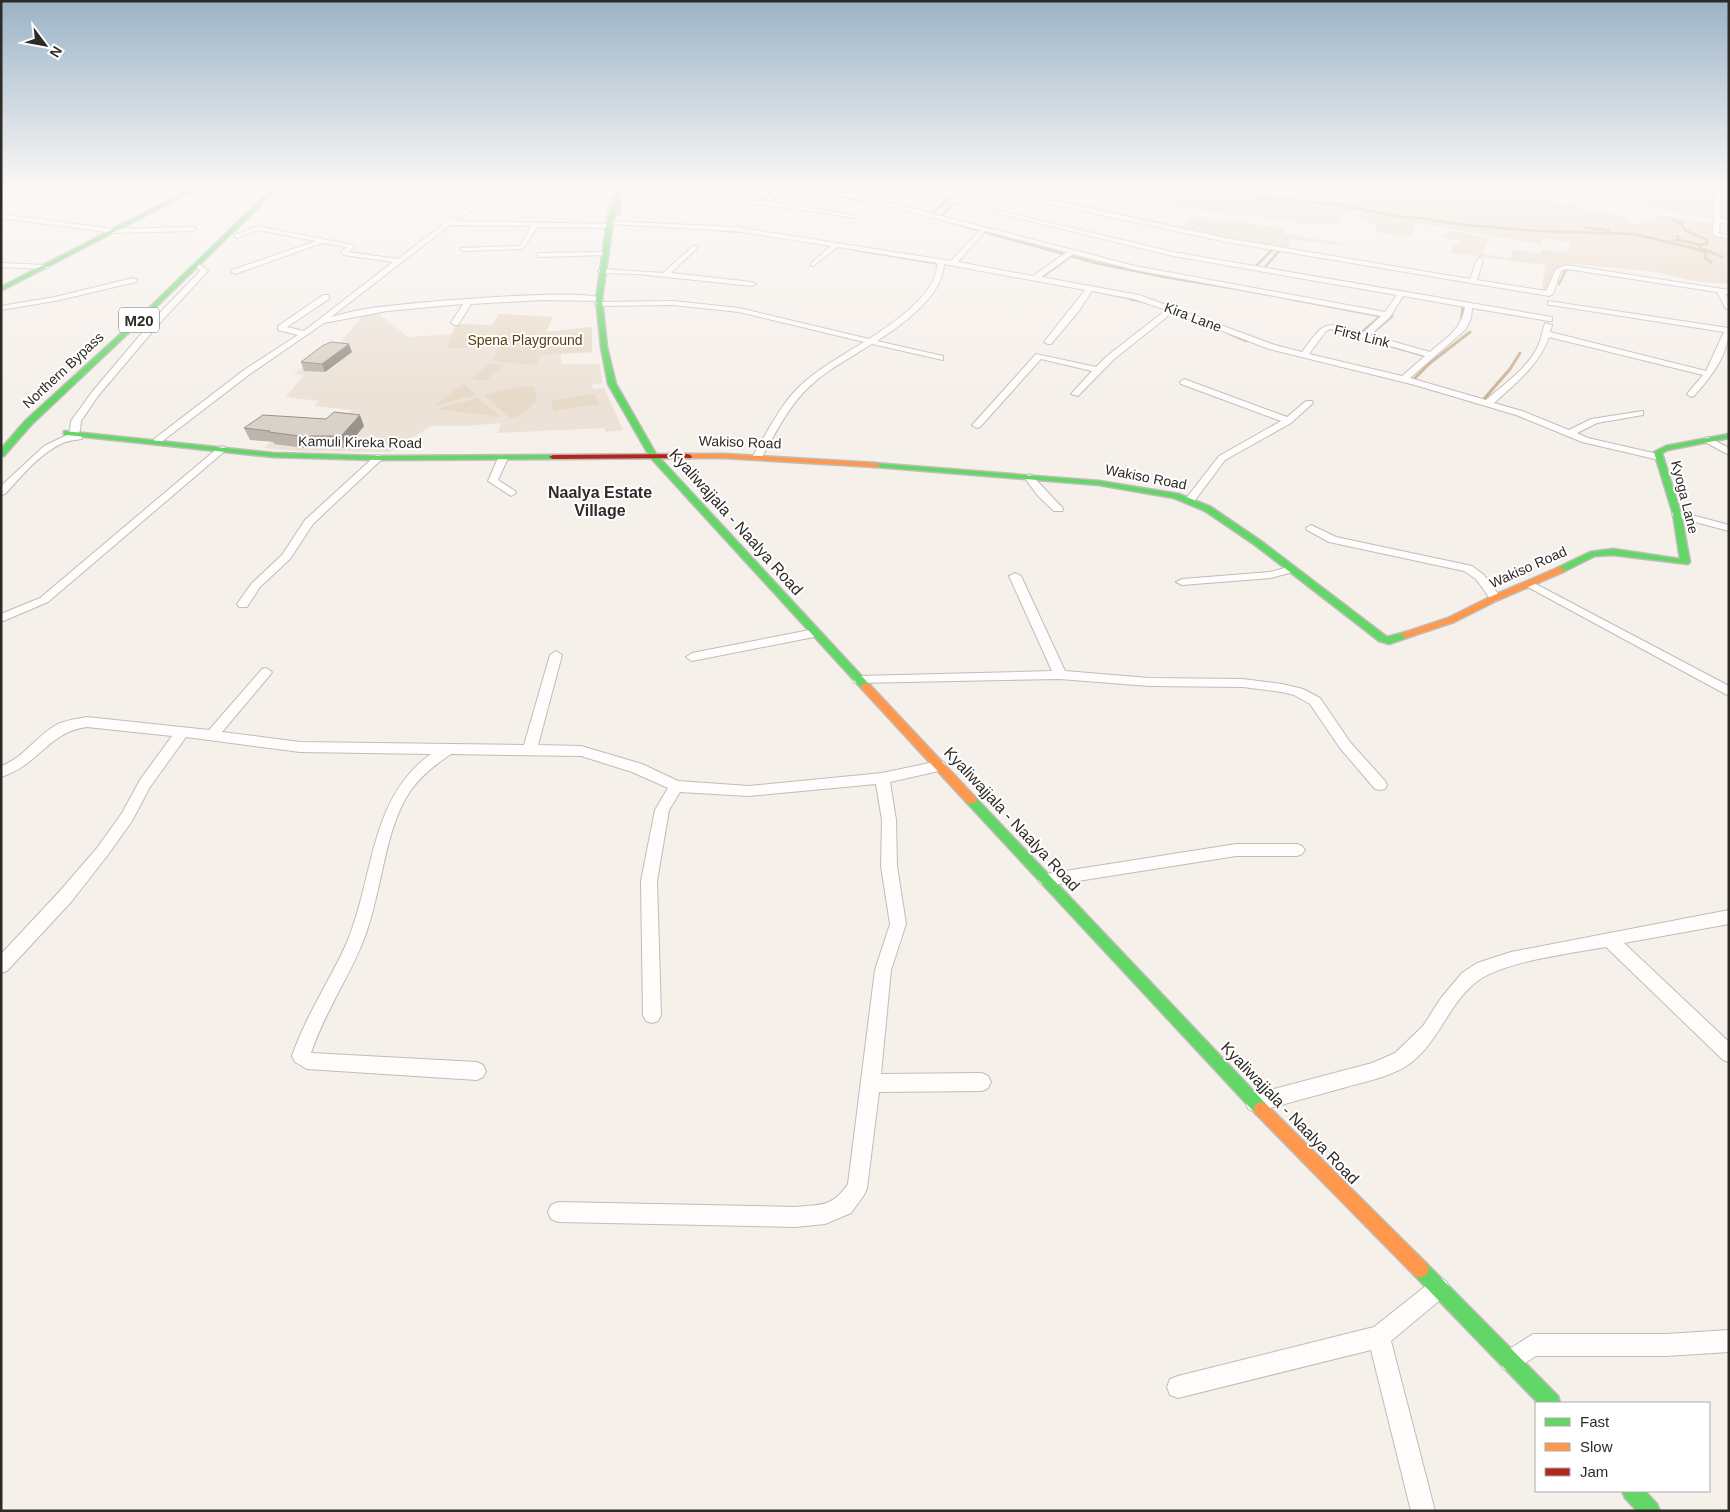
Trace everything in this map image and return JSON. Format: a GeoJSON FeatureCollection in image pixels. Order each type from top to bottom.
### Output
{"type":"FeatureCollection","features":[{"type":"Feature","properties":{"kind":"main road"},"geometry":{"type":"LineString","coordinates":[[1,289],[65,257]]}},
{"type":"Feature","properties":{"kind":"main road"},"geometry":{"type":"LineString","coordinates":[[172,272],[189,257]]}},
{"type":"Feature","properties":{"kind":"main road","name":"Northern Bypass"},"geometry":{"type":"LineString","coordinates":[[1,454],[28,423],[205,257]]}},
{"type":"Feature","properties":{"kind":"main road","name":"Kyaliwajjala - Naalya Road"},"geometry":{"type":"LineString","coordinates":[[605,257],[599,301],[606,366],[612,384],[653,455],[815,633],[1255,1103],[1511,1360],[1550,1402]]}},
{"type":"Feature","properties":{"kind":"main road","name":"Northern Bypass"},"geometry":{"type":"LineString","coordinates":[[16,419],[37,399]]}},
{"type":"Feature","properties":{"kind":"main road","name":"Kamuli Kireka Road"},"geometry":{"type":"LineString","coordinates":[[69,433],[273,455],[378,458],[653,455]]}},
{"type":"Feature","properties":{"kind":"main road","name":"Kyoga Lane"},"geometry":{"type":"LineString","coordinates":[[1684,562],[1677,514],[1658,452],[1666,448],[1729,436]]}},
{"type":"Feature","properties":{"kind":"main road","name":"Wakiso Road"},"geometry":{"type":"LineString","coordinates":[[653,455],[757,457],[1029,477],[1099,483],[1160,493],[1189,501],[1208,509],[1258,543],[1383,639],[1389,641],[1451,620],[1593,554],[1613,552],[1684,562]]}},
{"type":"Feature","properties":{"kind":"main road"},"geometry":{"type":"LineString","coordinates":[[1633,1492],[1650,1511]]}},
{"type":"Feature","properties":{"kind":"street"},"geometry":{"type":"LineString","coordinates":[[235,272],[277,257]]}},
{"type":"Feature","properties":{"kind":"street"},"geometry":{"type":"LineString","coordinates":[[363,257],[400,262]]}},
{"type":"Feature","properties":{"kind":"street"},"geometry":{"type":"LineString","coordinates":[[158,442],[247,372],[305,334],[407,257]]}},
{"type":"Feature","properties":{"kind":"street"},"geometry":{"type":"LineString","coordinates":[[666,274],[685,257]]}},
{"type":"Feature","properties":{"kind":"street"},"geometry":{"type":"LineString","coordinates":[[813,264],[822,257]]}},
{"type":"Feature","properties":{"kind":"street","name":"Kira Lane"},"geometry":{"type":"LineString","coordinates":[[911,257],[1136,297],[1262,344],[1404,379],[1539,420],[1585,440],[1659,457]]}},
{"type":"Feature","properties":{"kind":"street"},"geometry":{"type":"LineString","coordinates":[[954,263],[960,257]]}},
{"type":"Feature","properties":{"kind":"street"},"geometry":{"type":"LineString","coordinates":[[1035,278],[1065,257]]}},
{"type":"Feature","properties":{"kind":"street"},"geometry":{"type":"LineString","coordinates":[[1081,257],[1387,315]]}},
{"type":"Feature","properties":{"kind":"street"},"geometry":{"type":"LineString","coordinates":[[1188,257],[1549,319]]}},
{"type":"Feature","properties":{"kind":"street"},"geometry":{"type":"LineString","coordinates":[[1310,257],[1473,281],[1550,298],[1729,330],[1709,374],[1691,394]]}},
{"type":"Feature","properties":{"kind":"street"},"geometry":{"type":"LineString","coordinates":[[1473,281],[1480,260]]}},
{"type":"Feature","properties":{"kind":"street"},"geometry":{"type":"LineString","coordinates":[[757,457],[798,392],[820,373],[906,317],[929,296],[937,279],[940,261]]}},
{"type":"Feature","properties":{"kind":"street"},"geometry":{"type":"LineString","coordinates":[[1260,269],[1265,262]]}},
{"type":"Feature","properties":{"kind":"street"},"geometry":{"type":"LineString","coordinates":[[69,433],[75,431],[76,421],[95,394],[155,323],[204,270],[197,264]]}},
{"type":"Feature","properties":{"kind":"street"},"geometry":{"type":"LineString","coordinates":[[1,265],[46,267]]}},
{"type":"Feature","properties":{"kind":"street"},"geometry":{"type":"LineString","coordinates":[[1488,403],[1536,360],[1547,334],[1550,298],[1558,270],[1566,267],[1729,292]]}},
{"type":"Feature","properties":{"kind":"street"},"geometry":{"type":"LineString","coordinates":[[602,271],[666,274],[752,284]]}},
{"type":"Feature","properties":{"kind":"street"},"geometry":{"type":"LineString","coordinates":[[1,308],[55,299],[133,280]]}},
{"type":"Feature","properties":{"kind":"street"},"geometry":{"type":"LineString","coordinates":[[1048,342],[1090,290]]}},
{"type":"Feature","properties":{"kind":"street"},"geometry":{"type":"LineString","coordinates":[[1720,290],[1729,307]]}},
{"type":"Feature","properties":{"kind":"street"},"geometry":{"type":"LineString","coordinates":[[1365,336],[1387,315],[1401,294]]}},
{"type":"Feature","properties":{"kind":"street"},"geometry":{"type":"LineString","coordinates":[[305,334],[281,328],[326,296]]}},
{"type":"Feature","properties":{"kind":"street"},"geometry":{"type":"LineString","coordinates":[[319,323],[346,315],[376,310],[530,297],[673,304],[739,310],[940,358]]}},
{"type":"Feature","properties":{"kind":"street"},"geometry":{"type":"LineString","coordinates":[[455,323],[468,302]]}},
{"type":"Feature","properties":{"kind":"street"},"geometry":{"type":"LineString","coordinates":[[1404,379],[1463,327],[1469,312],[1469,305]]}},
{"type":"Feature","properties":{"kind":"street"},"geometry":{"type":"LineString","coordinates":[[1075,394],[1110,358],[1171,310]]}},
{"type":"Feature","properties":{"kind":"street","name":"First Link"},"geometry":{"type":"LineString","coordinates":[[1304,355],[1325,328],[1331,327],[1432,355]]}},
{"type":"Feature","properties":{"kind":"street"},"geometry":{"type":"LineString","coordinates":[[1547,334],[1709,374]]}},
{"type":"Feature","properties":{"kind":"street"},"geometry":{"type":"LineString","coordinates":[[977,425],[1039,356],[1098,370]]}},
{"type":"Feature","properties":{"kind":"street"},"geometry":{"type":"LineString","coordinates":[[1184,382],[1288,420]]}},
{"type":"Feature","properties":{"kind":"street"},"geometry":{"type":"LineString","coordinates":[[1189,501],[1222,458],[1288,420],[1309,403]]}},
{"type":"Feature","properties":{"kind":"street"},"geometry":{"type":"LineString","coordinates":[[1570,434],[1577,428],[1592,423],[1640,413]]}},
{"type":"Feature","properties":{"kind":"street"},"geometry":{"type":"LineString","coordinates":[[1,492],[26,467],[59,440],[73,436],[91,438],[95,436]]}},
{"type":"Feature","properties":{"kind":"street"},"geometry":{"type":"LineString","coordinates":[[1708,440],[1729,452]]}},
{"type":"Feature","properties":{"kind":"street"},"geometry":{"type":"LineString","coordinates":[[1,618],[44,600],[222,449]]}},
{"type":"Feature","properties":{"kind":"street"},"geometry":{"type":"LineString","coordinates":[[243,604],[256,585],[286,557],[309,522],[378,458]]}},
{"type":"Feature","properties":{"kind":"street"},"geometry":{"type":"LineString","coordinates":[[503,458],[493,481],[511,493]]}},
{"type":"Feature","properties":{"kind":"street"},"geometry":{"type":"LineString","coordinates":[[1029,477],[1042,494],[1058,509]]}},
{"type":"Feature","properties":{"kind":"street"},"geometry":{"type":"LineString","coordinates":[[1677,514],[1729,528]]}},
{"type":"Feature","properties":{"kind":"street"},"geometry":{"type":"LineString","coordinates":[[1311,528],[1333,540],[1468,568],[1480,576],[1495,598]]}},
{"type":"Feature","properties":{"kind":"street"},"geometry":{"type":"LineString","coordinates":[[1182,582],[1271,575],[1292,568]]}},
{"type":"Feature","properties":{"kind":"street"},"geometry":{"type":"LineString","coordinates":[[1015,576],[1060,675]]}},
{"type":"Feature","properties":{"kind":"street"},"geometry":{"type":"LineString","coordinates":[[1530,584],[1729,692]]}},
{"type":"Feature","properties":{"kind":"street"},"geometry":{"type":"LineString","coordinates":[[692,657],[815,633]]}},
{"type":"Feature","properties":{"kind":"street"},"geometry":{"type":"LineString","coordinates":[[530,749],[556,655]]}},
{"type":"Feature","properties":{"kind":"street"},"geometry":{"type":"LineString","coordinates":[[212,735],[266,672]]}},
{"type":"Feature","properties":{"kind":"street"},"geometry":{"type":"LineString","coordinates":[[859,680],[1060,675],[1148,682],[1243,683],[1298,692],[1315,701],[1345,745],[1380,785]]}},
{"type":"Feature","properties":{"kind":"street"},"geometry":{"type":"LineString","coordinates":[[1,772],[18,766],[50,734],[63,725],[74,722],[212,735],[300,747],[582,751],[636,768],[676,786],[749,791],[882,778],[939,766]]}},
{"type":"Feature","properties":{"kind":"street"},"geometry":{"type":"LineString","coordinates":[[1,966],[65,897],[102,852],[127,817],[145,784],[182,732]]}},
{"type":"Feature","properties":{"kind":"street"},"geometry":{"type":"LineString","coordinates":[[448,749],[417,772],[392,808],[376,873],[351,953],[306,1041],[301,1056],[308,1061],[340,1064],[477,1071]]}},
{"type":"Feature","properties":{"kind":"street"},"geometry":{"type":"LineString","coordinates":[[558,1212],[795,1217],[825,1214],[844,1206],[857,1188],[872,1083],[883,970],[898,924],[889,866],[889,820],[882,778]]}},
{"type":"Feature","properties":{"kind":"street"},"geometry":{"type":"LineString","coordinates":[[652,1016],[649,881],[662,810],[676,786]]}},
{"type":"Feature","properties":{"kind":"street"},"geometry":{"type":"LineString","coordinates":[[1046,880],[1236,850],[1297,850]]}},
{"type":"Feature","properties":{"kind":"street"},"geometry":{"type":"LineString","coordinates":[[1255,1103],[1374,1071],[1401,1059],[1429,1032],[1447,1004],[1468,978],[1483,968],[1511,959],[1609,938],[1729,917]]}},
{"type":"Feature","properties":{"kind":"street"},"geometry":{"type":"LineString","coordinates":[[1609,938],[1729,1054]]}},
{"type":"Feature","properties":{"kind":"street"},"geometry":{"type":"LineString","coordinates":[[872,1083],[982,1082]]}},
{"type":"Feature","properties":{"kind":"street"},"geometry":{"type":"LineString","coordinates":[[1178,1387],[1379,1337],[1439,1288]]}},
{"type":"Feature","properties":{"kind":"street"},"geometry":{"type":"LineString","coordinates":[[1379,1337],[1422,1511]]}},
{"type":"Feature","properties":{"kind":"street"},"geometry":{"type":"LineString","coordinates":[[1511,1360],[1533,1345],[1666,1345],[1729,1341]]}},
{"type":"Feature","properties":{"kind":"shaded area"},"geometry":{"type":"Polygon","coordinates":[[[376,312],[408,337],[452,334],[456,324],[492,325],[499,314],[553,317],[546,332],[592,327],[592,352],[561,354],[561,364],[599,364],[603,383],[592,384],[593,389],[604,388],[623,430],[606,432],[604,428],[498,433],[501,423],[431,426],[390,452],[297,451],[264,448],[293,424],[328,428],[352,410],[314,406],[319,401],[286,397],[304,375],[293,374],[340,343],[364,314],[376,312]]]}},
{"type":"Feature","properties":{"kind":"green space"},"geometry":{"type":"Polygon","coordinates":[[[1479,257],[1729,257],[1729,284],[1693,281],[1657,272],[1564,263],[1555,274],[1553,295],[1542,289],[1545,265],[1479,257]]]}},
{"type":"Feature","properties":{"kind":"green space","name":"Spena Playground"},"geometry":{"type":"Polygon","coordinates":[[[499,314],[553,317],[546,332],[592,327],[592,352],[540,355],[536,365],[497,362],[493,358],[502,344],[472,342],[466,348],[447,348],[456,324],[492,325],[499,314]]]}},
{"type":"Feature","properties":{"kind":"green space"},"geometry":{"type":"Polygon","coordinates":[[[489,364],[504,365],[486,381],[471,379],[489,364]]]}},
{"type":"Feature","properties":{"kind":"green space"},"geometry":{"type":"Polygon","coordinates":[[[464,383],[475,395],[434,406],[464,383]]]}},
{"type":"Feature","properties":{"kind":"green space"},"geometry":{"type":"Polygon","coordinates":[[[517,387],[535,387],[536,401],[518,416],[510,418],[484,395],[517,387]]]}},
{"type":"Feature","properties":{"kind":"green space"},"geometry":{"type":"Polygon","coordinates":[[[595,394],[599,404],[554,411],[551,401],[595,394]]]}},
{"type":"Feature","properties":{"kind":"green space"},"geometry":{"type":"Polygon","coordinates":[[[478,398],[501,417],[437,409],[478,398]]]}},
{"type":"Feature","properties":{"kind":"building"},"geometry":{"type":"Polygon","coordinates":[[[331,342],[349,344],[322,364],[301,362],[322,346],[331,342]]]}},
{"type":"Feature","properties":{"kind":"building"},"geometry":{"type":"Polygon","coordinates":[[[334,412],[360,415],[341,436],[299,436],[244,428],[263,415],[326,419],[334,412]]]}},
{"type":"Feature","properties":{"kind":"waterway"},"geometry":{"type":"LineString","coordinates":[[896,257],[941,264]]}},
{"type":"Feature","properties":{"kind":"waterway"},"geometry":{"type":"LineString","coordinates":[[1042,277],[1070,257]]}},
{"type":"Feature","properties":{"kind":"waterway"},"geometry":{"type":"LineString","coordinates":[[1073,257],[1164,277],[1256,292]]}},
{"type":"Feature","properties":{"kind":"waterway"},"geometry":{"type":"LineString","coordinates":[[1257,265],[1265,257]]}},
{"type":"Feature","properties":{"kind":"waterway"},"geometry":{"type":"LineString","coordinates":[[1265,267],[1274,257]]}},
{"type":"Feature","properties":{"kind":"waterway"},"geometry":{"type":"LineString","coordinates":[[1705,257],[1711,262]]}},
{"type":"Feature","properties":{"kind":"waterway"},"geometry":{"type":"LineString","coordinates":[[1559,284],[1566,270]]}},
{"type":"Feature","properties":{"kind":"waterway"},"geometry":{"type":"LineString","coordinates":[[1094,291],[1137,300]]}},
{"type":"Feature","properties":{"kind":"waterway"},"geometry":{"type":"LineString","coordinates":[[1286,298],[1298,300]]}},
{"type":"Feature","properties":{"kind":"waterway"},"geometry":{"type":"LineString","coordinates":[[1131,299],[1145,302]]}},
{"type":"Feature","properties":{"kind":"waterway"},"geometry":{"type":"LineString","coordinates":[[1291,299],[1381,316],[1361,333]]}},
{"type":"Feature","properties":{"kind":"waterway"},"geometry":{"type":"LineString","coordinates":[[1457,305],[1463,306],[1461,324]]}},
{"type":"Feature","properties":{"kind":"waterway"},"geometry":{"type":"LineString","coordinates":[[1167,310],[1215,328]]}},
{"type":"Feature","properties":{"kind":"waterway"},"geometry":{"type":"LineString","coordinates":[[1374,335],[1373,332],[1392,316]]}},
{"type":"Feature","properties":{"kind":"waterway"},"geometry":{"type":"LineString","coordinates":[[1413,380],[1430,363],[1470,332]]}},
{"type":"Feature","properties":{"kind":"waterway"},"geometry":{"type":"LineString","coordinates":[[1230,334],[1246,341]]}},
{"type":"Feature","properties":{"kind":"waterway"},"geometry":{"type":"LineString","coordinates":[[1391,346],[1426,356]]}},
{"type":"Feature","properties":{"kind":"waterway"},"geometry":{"type":"LineString","coordinates":[[1484,399],[1510,369],[1520,353]]}},
{"type":"Feature","properties":{"kind":"traffic: fast"},"geometry":{"type":"LineString","coordinates":[[1,289],[64,257]]}},
{"type":"Feature","properties":{"kind":"traffic: fast"},"geometry":{"type":"LineString","coordinates":[[1,454],[28,423],[205,257]]}},
{"type":"Feature","properties":{"kind":"traffic: fast"},"geometry":{"type":"LineString","coordinates":[[605,257],[599,299],[604,347],[612,384],[653,455],[866,687]]}},
{"type":"Feature","properties":{"kind":"traffic: fast"},"geometry":{"type":"LineString","coordinates":[[67,433],[273,455],[378,458],[553,457]]}},
{"type":"Feature","properties":{"kind":"traffic: fast"},"geometry":{"type":"LineString","coordinates":[[1560,570],[1593,554],[1613,552],[1685,562],[1677,514],[1658,452],[1666,448],[1729,436]]}},
{"type":"Feature","properties":{"kind":"traffic: fast"},"geometry":{"type":"LineString","coordinates":[[876,465],[1099,483],[1176,496],[1208,509],[1258,543],[1383,639],[1389,641],[1406,635]]}},
{"type":"Feature","properties":{"kind":"traffic: fast"},"geometry":{"type":"LineString","coordinates":[[971,800],[1261,1109]]}},
{"type":"Feature","properties":{"kind":"traffic: fast"},"geometry":{"type":"LineString","coordinates":[[1420,1269],[1550,1402]]}},
{"type":"Feature","properties":{"kind":"traffic: fast"},"geometry":{"type":"LineString","coordinates":[[1633,1492],[1650,1511]]}},
{"type":"Feature","properties":{"kind":"traffic: slow"},"geometry":{"type":"LineString","coordinates":[[688,456],[724,456],[876,465]]}},
{"type":"Feature","properties":{"kind":"traffic: slow"},"geometry":{"type":"LineString","coordinates":[[1406,635],[1451,620],[1495,598],[1560,570]]}},
{"type":"Feature","properties":{"kind":"traffic: slow"},"geometry":{"type":"LineString","coordinates":[[866,687],[971,800]]}},
{"type":"Feature","properties":{"kind":"traffic: slow"},"geometry":{"type":"LineString","coordinates":[[1261,1109],[1420,1269]]}},
{"type":"Feature","properties":{"kind":"traffic: jam"},"geometry":{"type":"LineString","coordinates":[[553,457],[688,456]]}},
{"type":"Feature","properties":{"kind":"district","name":"Naalya Estate Village"},"geometry":{"type":"Point","coordinates":[600,501]}}]}
